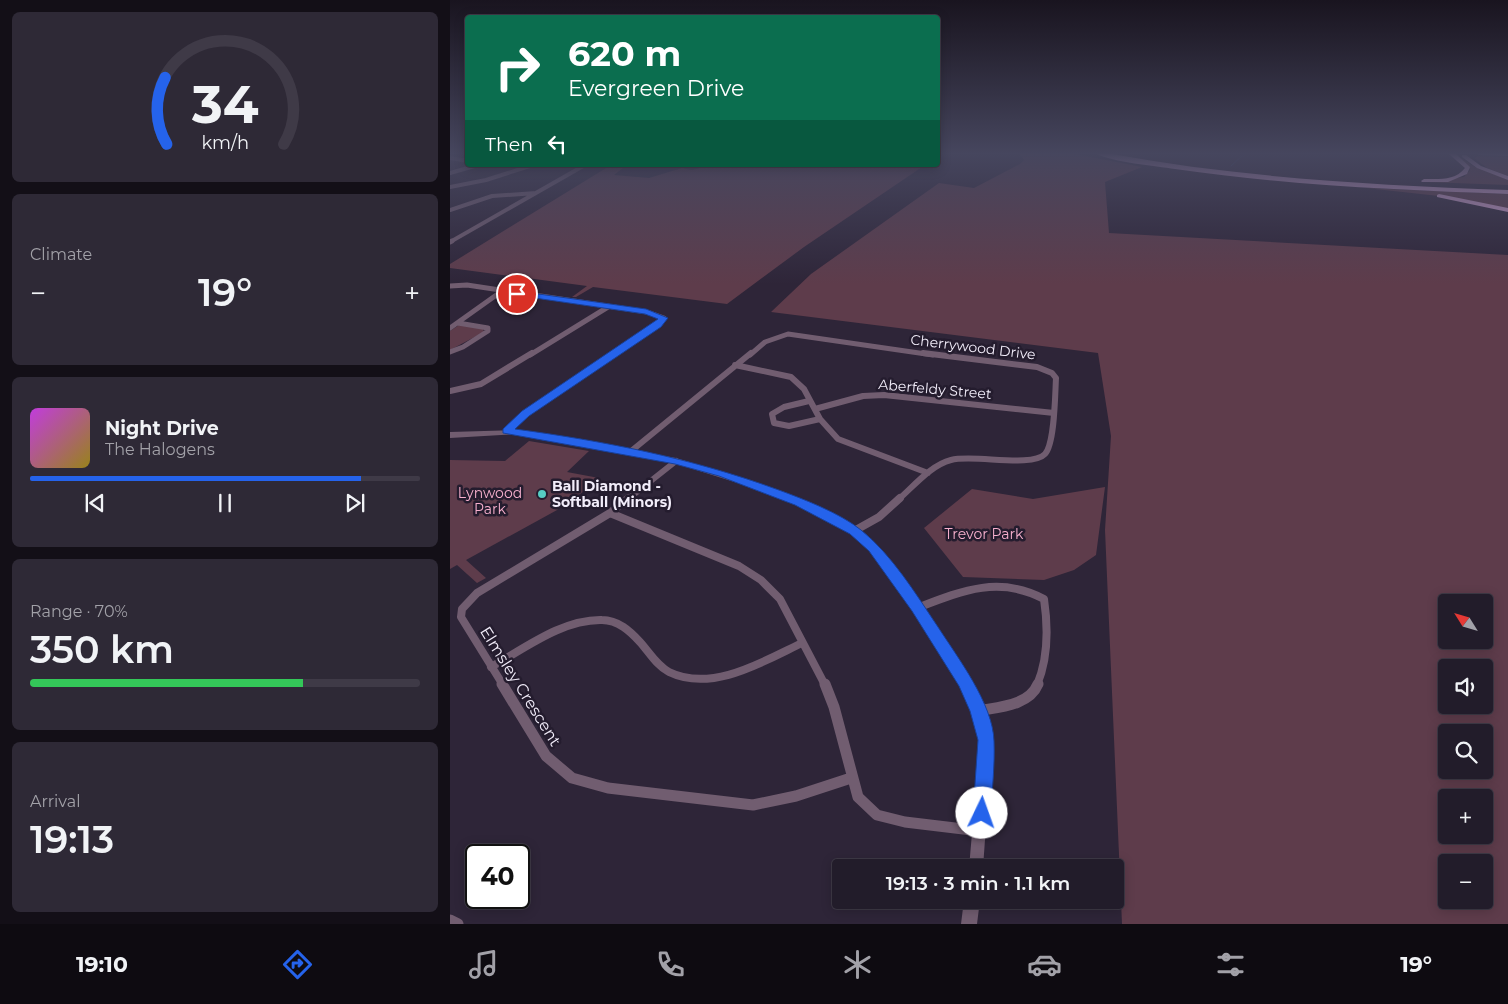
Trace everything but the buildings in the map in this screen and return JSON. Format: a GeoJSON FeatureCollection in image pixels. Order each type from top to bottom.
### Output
{"type":"FeatureCollection","features":[{"type":"Feature","properties":{"kind":"highway"},"geometry":{"type":"LineString","coordinates":[[1440,197],[1508,210]]}},
{"type":"Feature","properties":{"kind":"street"},"geometry":{"type":"LineString","coordinates":[[450,210],[471,201],[487,197]]}},
{"type":"Feature","properties":{"kind":"street"},"geometry":{"type":"LineString","coordinates":[[450,242],[529,197]]}},
{"type":"Feature","properties":{"kind":"street"},"geometry":{"type":"LineString","coordinates":[[450,286],[467,285],[502,292],[646,312],[664,318],[658,325],[526,414],[506,431]]}},
{"type":"Feature","properties":{"kind":"street"},"geometry":{"type":"LineString","coordinates":[[450,328],[502,292]]}},
{"type":"Feature","properties":{"kind":"street"},"geometry":{"type":"LineString","coordinates":[[450,391],[481,384],[608,307]]}},
{"type":"Feature","properties":{"kind":"street"},"geometry":{"type":"LineString","coordinates":[[450,352],[488,331],[488,328],[458,323]]}},
{"type":"Feature","properties":{"kind":"street","name":"Cherrywood Drive"},"geometry":{"type":"LineString","coordinates":[[630,452],[765,342],[788,334],[934,355],[1018,364],[1044,369],[1056,378],[1050,444],[1045,454],[1032,460],[958,458],[950,460],[928,473],[879,517],[854,531]]}},
{"type":"Feature","properties":{"kind":"street"},"geometry":{"type":"LineString","coordinates":[[735,365],[791,378],[804,389],[820,419],[838,439],[928,473]]}},
{"type":"Feature","properties":{"kind":"street","name":"Aberfeldy Street"},"geometry":{"type":"LineString","coordinates":[[815,409],[863,396],[884,395],[1054,413]]}},
{"type":"Feature","properties":{"kind":"street"},"geometry":{"type":"LineString","coordinates":[[810,401],[784,407],[772,414],[774,423],[789,426],[820,419]]}},
{"type":"Feature","properties":{"kind":"street"},"geometry":{"type":"LineString","coordinates":[[450,435],[506,431],[676,461],[773,491],[800,502],[854,531],[873,548],[917,608],[966,683],[978,711],[986,740],[981,831],[977,859]]}},
{"type":"Feature","properties":{"kind":"street","name":"Elmsley Crescent"},"geometry":{"type":"LineString","coordinates":[[676,461],[610,513],[468,600],[462,609],[461,617],[546,756],[572,778],[608,788],[753,805],[796,796],[852,778]]}},
{"type":"Feature","properties":{"kind":"street"},"geometry":{"type":"LineString","coordinates":[[610,513],[739,566],[761,580],[780,599],[802,643],[818,668],[834,707],[858,797],[878,814],[905,822],[981,831]]}},
{"type":"Feature","properties":{"kind":"street"},"geometry":{"type":"LineString","coordinates":[[917,608],[962,590],[989,585],[1025,590],[1044,599],[1047,608],[1046,628],[1040,682],[1036,691],[1028,698],[978,711]]}},
{"type":"Feature","properties":{"kind":"street"},"geometry":{"type":"LineString","coordinates":[[491,667],[575,623],[600,620],[611,621],[627,629],[668,672],[703,679],[730,674],[802,643]]}},
{"type":"Feature","properties":{"kind":"street"},"geometry":{"type":"LineString","coordinates":[[969,924],[971,909]]}},
{"type":"Feature","properties":{"kind":"street"},"geometry":{"type":"LineString","coordinates":[[450,920],[458,924]]}},
{"type":"Feature","properties":{"kind":"green space"},"geometry":{"type":"Polygon","coordinates":[[[559,197],[878,197],[804,247],[727,304],[593,287],[576,297],[572,297],[587,286],[450,268],[450,264],[559,197]]]}},
{"type":"Feature","properties":{"kind":"green space"},"geometry":{"type":"Polygon","coordinates":[[[919,197],[1106,197],[1109,233],[1508,255],[1508,924],[1122,924],[1121,909],[1124,909],[1124,859],[1119,859],[1105,530],[1111,436],[1098,353],[771,312],[811,274],[919,197]]]}},
{"type":"Feature","properties":{"kind":"green space"},"geometry":{"type":"Polygon","coordinates":[[[1445,197],[1508,197],[1508,209],[1445,197]]]}},
{"type":"Feature","properties":{"kind":"green space"},"geometry":{"type":"Polygon","coordinates":[[[459,325],[483,329],[484,332],[450,350],[450,331],[459,325]]]}},
{"type":"Feature","properties":{"kind":"green space","name":"Lynwood Park"},"geometry":{"type":"Polygon","coordinates":[[[529,441],[589,451],[567,472],[599,478],[568,504],[466,560],[486,578],[477,583],[457,565],[450,569],[450,460],[505,461],[529,441]]]}},
{"type":"Feature","properties":{"kind":"green space","name":"Trevor Park"},"geometry":{"type":"Polygon","coordinates":[[[1105,487],[1096,555],[1074,570],[1044,580],[963,577],[924,528],[972,489],[1033,499],[1105,487]]]}},
{"type":"Feature","properties":{"kind":"place","name":"Ball Diamond - Softball (Minors)"},"geometry":{"type":"Point","coordinates":[542,494]}},
{"type":"Feature","properties":{"kind":"route"},"geometry":{"type":"LineString","coordinates":[[517,294],[646,312],[664,318],[658,325],[526,414],[506,431],[551,437],[676,461],[723,474],[800,502],[854,531],[873,548],[917,608],[966,683],[978,711],[986,740],[982,813]]}}]}
